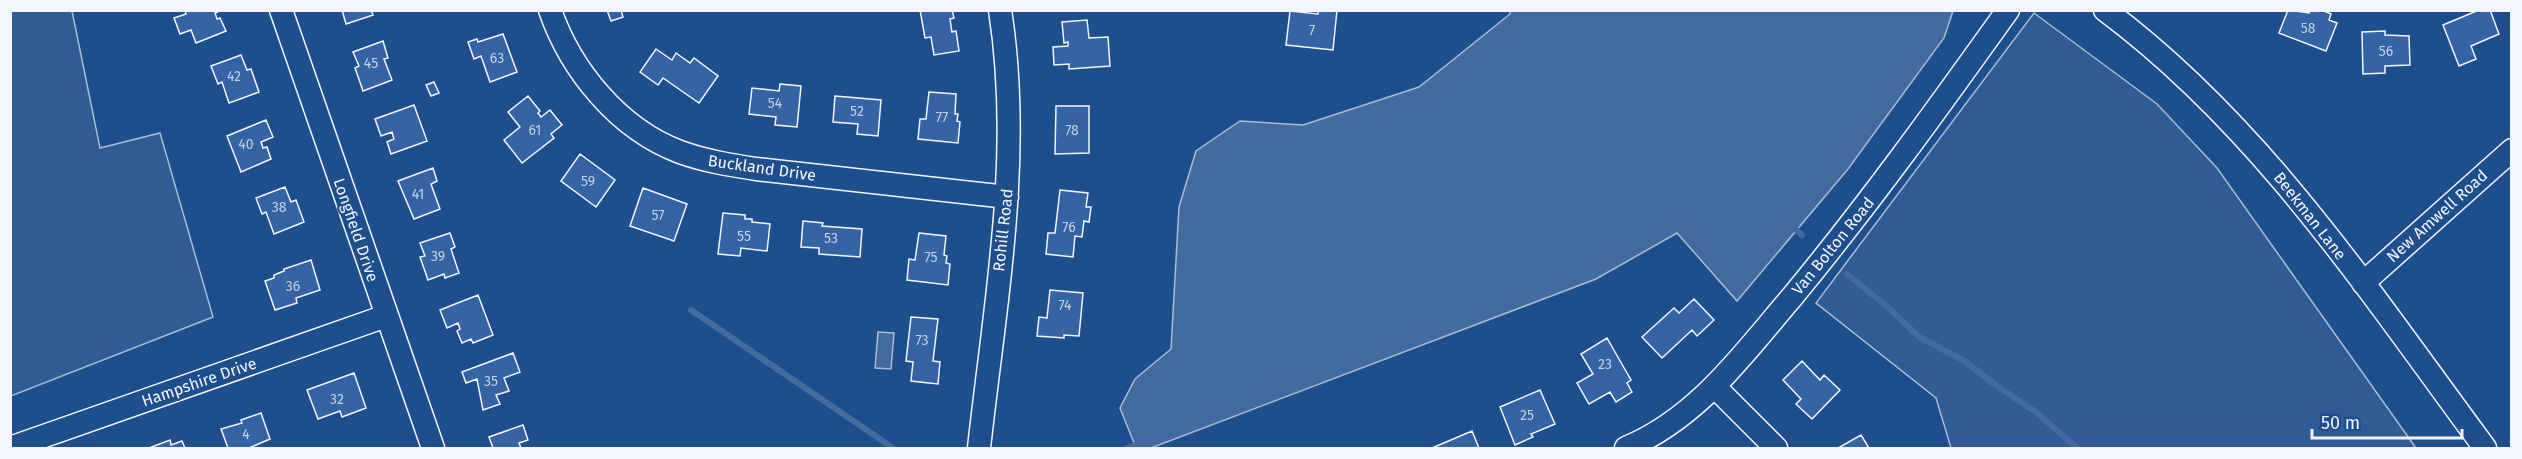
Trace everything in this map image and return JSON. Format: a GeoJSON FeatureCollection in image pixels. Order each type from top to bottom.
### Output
{"type":"FeatureCollection","features":[{"type":"Feature","properties":{"kind":"street","name":"Longfield Drive"},"geometry":{"type":"LineString","coordinates":[[281,10],[433,448]]}},
{"type":"Feature","properties":{"kind":"street","name":"Buckland Drive"},"geometry":{"type":"LineString","coordinates":[[550,10],[557,30],[575,63],[597,92],[622,117],[678,152],[716,163],[756,170],[1006,197]]}},
{"type":"Feature","properties":{"kind":"street","name":"Rohill Road"},"geometry":{"type":"LineString","coordinates":[[979,448],[1006,197],[1010,99],[1000,10]]}},
{"type":"Feature","properties":{"kind":"street","name":"Van Bolton Road"},"geometry":{"type":"LineString","coordinates":[[1626,448],[1671,424],[1715,387],[1886,180],[2007,10]]}},
{"type":"Feature","properties":{"kind":"street","name":"Beekman Lane"},"geometry":{"type":"LineString","coordinates":[[2105,10],[2157,53],[2250,142],[2288,185],[2485,448]]}},
{"type":"Feature","properties":{"kind":"street","name":"New Amwell Road"},"geometry":{"type":"LineString","coordinates":[[2363,283],[2511,150]]}},
{"type":"Feature","properties":{"kind":"street","name":"Hampshire Drive"},"geometry":{"type":"LineString","coordinates":[[10,448],[386,316]]}},
{"type":"Feature","properties":{"kind":"street"},"geometry":{"type":"LineString","coordinates":[[1715,387],[1776,448]]}},
{"type":"Feature","properties":{"kind":"shaded area"},"geometry":{"type":"Polygon","coordinates":[[[11,10],[72,11],[100,148],[160,133],[213,317],[11,396],[11,10]]]}},
{"type":"Feature","properties":{"kind":"shaded area"},"geometry":{"type":"Polygon","coordinates":[[[1510,11],[1953,11],[1944,38],[1848,169],[1737,301],[1677,233],[1596,279],[1151,448],[1136,448],[1120,408],[1135,379],[1171,349],[1179,207],[1196,151],[1240,121],[1303,125],[1419,87],[1510,14],[1510,11]]]}},
{"type":"Feature","properties":{"kind":"shaded area"},"geometry":{"type":"Polygon","coordinates":[[[2034,13],[2157,104],[2217,168],[2416,448],[1951,448],[1936,398],[1816,303],[2034,13]]]}},
{"type":"Feature","properties":{"kind":"shaded area"},"geometry":{"type":"Polygon","coordinates":[[[878,332],[894,333],[891,369],[875,368],[878,332]]]}},
{"type":"Feature","properties":{"kind":"building"},"geometry":{"type":"Polygon","coordinates":[[[185,10],[222,10],[215,13],[226,31],[196,43],[191,30],[180,34],[174,18],[186,14],[185,10]]]}},
{"type":"Feature","properties":{"kind":"building"},"geometry":{"type":"Polygon","coordinates":[[[342,10],[371,10],[373,15],[346,24],[342,10]]]}},
{"type":"Feature","properties":{"kind":"building"},"geometry":{"type":"Polygon","coordinates":[[[607,10],[621,10],[623,17],[611,21],[607,10]]]}},
{"type":"Feature","properties":{"kind":"building"},"geometry":{"type":"Polygon","coordinates":[[[920,10],[952,10],[954,18],[950,19],[952,32],[956,31],[959,51],[934,55],[931,37],[925,38],[920,10]]]}},
{"type":"Feature","properties":{"kind":"building"},"geometry":{"type":"Polygon","coordinates":[[[1318,10],[1337,10],[1333,50],[1286,45],[1290,11],[1318,14],[1318,10]]]}},
{"type":"Feature","properties":{"kind":"building"},"geometry":{"type":"Polygon","coordinates":[[[2288,10],[2309,13],[2310,10],[2322,10],[2331,14],[2329,20],[2337,23],[2326,51],[2279,33],[2288,10]]]}},
{"type":"Feature","properties":{"kind":"building"},"geometry":{"type":"Polygon","coordinates":[[[2479,10],[2490,10],[2499,34],[2471,46],[2476,59],[2459,66],[2443,25],[2479,10]]]}},
{"type":"Feature","properties":{"kind":"building"},"geometry":{"type":"Polygon","coordinates":[[[1087,20],[1089,38],[1108,37],[1110,66],[1069,69],[1069,64],[1054,65],[1053,47],[1068,46],[1068,42],[1064,43],[1062,22],[1087,20]]]}},
{"type":"Feature","properties":{"kind":"building"},"geometry":{"type":"Polygon","coordinates":[[[2385,31],[2385,35],[2409,36],[2410,65],[2385,66],[2385,73],[2363,74],[2362,32],[2385,31]]]}},
{"type":"Feature","properties":{"kind":"building"},"geometry":{"type":"Polygon","coordinates":[[[503,34],[517,72],[490,82],[481,56],[474,59],[468,42],[477,39],[478,42],[503,34]]]}},
{"type":"Feature","properties":{"kind":"building"},"geometry":{"type":"Polygon","coordinates":[[[383,41],[388,58],[384,59],[392,80],[363,91],[355,68],[359,66],[353,52],[383,41]]]}},
{"type":"Feature","properties":{"kind":"building"},"geometry":{"type":"Polygon","coordinates":[[[656,49],[672,60],[676,53],[690,63],[694,58],[718,76],[699,103],[663,78],[658,85],[640,72],[656,49]]]}},
{"type":"Feature","properties":{"kind":"building"},"geometry":{"type":"Polygon","coordinates":[[[241,55],[247,70],[251,69],[259,92],[229,103],[222,82],[218,84],[211,66],[241,55]]]}},
{"type":"Feature","properties":{"kind":"building"},"geometry":{"type":"Polygon","coordinates":[[[434,82],[439,93],[431,96],[426,85],[434,82]]]}},
{"type":"Feature","properties":{"kind":"building"},"geometry":{"type":"Polygon","coordinates":[[[780,84],[801,86],[797,127],[775,125],[776,117],[749,114],[752,88],[779,91],[780,84]]]}},
{"type":"Feature","properties":{"kind":"building"},"geometry":{"type":"Polygon","coordinates":[[[929,92],[956,94],[955,114],[958,114],[957,121],[960,122],[958,143],[918,139],[920,119],[926,119],[929,92]]]}},
{"type":"Feature","properties":{"kind":"building"},"geometry":{"type":"Polygon","coordinates":[[[528,96],[540,111],[538,113],[541,117],[550,110],[562,125],[551,134],[554,138],[522,163],[504,140],[520,127],[508,112],[528,96]]]}},
{"type":"Feature","properties":{"kind":"building"},"geometry":{"type":"Polygon","coordinates":[[[835,96],[881,100],[878,136],[857,134],[858,124],[833,122],[835,96]]]}},
{"type":"Feature","properties":{"kind":"building"},"geometry":{"type":"Polygon","coordinates":[[[414,105],[427,141],[391,154],[387,142],[394,139],[392,132],[381,136],[375,119],[414,105]]]}},
{"type":"Feature","properties":{"kind":"building"},"geometry":{"type":"Polygon","coordinates":[[[1056,106],[1089,106],[1089,153],[1055,154],[1056,106]]]}},
{"type":"Feature","properties":{"kind":"building"},"geometry":{"type":"Polygon","coordinates":[[[266,120],[273,137],[261,142],[263,148],[267,147],[271,159],[241,172],[227,136],[266,120]]]}},
{"type":"Feature","properties":{"kind":"building"},"geometry":{"type":"Polygon","coordinates":[[[580,154],[615,180],[596,207],[561,181],[580,154]]]}},
{"type":"Feature","properties":{"kind":"building"},"geometry":{"type":"Polygon","coordinates":[[[433,168],[437,181],[431,184],[440,209],[414,219],[398,181],[433,168]]]}},
{"type":"Feature","properties":{"kind":"building"},"geometry":{"type":"Polygon","coordinates":[[[285,187],[291,202],[296,200],[304,222],[274,234],[266,212],[262,214],[256,198],[285,187]]]}},
{"type":"Feature","properties":{"kind":"building"},"geometry":{"type":"Polygon","coordinates":[[[643,188],[687,204],[674,241],[630,226],[643,188]]]}},
{"type":"Feature","properties":{"kind":"building"},"geometry":{"type":"Polygon","coordinates":[[[1060,190],[1088,193],[1086,207],[1091,207],[1089,222],[1084,221],[1082,237],[1075,236],[1073,257],[1046,254],[1048,233],[1055,233],[1060,190]]]}},
{"type":"Feature","properties":{"kind":"building"},"geometry":{"type":"Polygon","coordinates":[[[723,213],[745,215],[745,219],[752,219],[752,222],[770,224],[767,251],[741,248],[740,256],[718,254],[723,213]]]}},
{"type":"Feature","properties":{"kind":"building"},"geometry":{"type":"Polygon","coordinates":[[[803,221],[823,223],[822,226],[862,229],[860,257],[819,254],[819,248],[801,247],[803,221]]]}},
{"type":"Feature","properties":{"kind":"building"},"geometry":{"type":"Polygon","coordinates":[[[450,233],[455,247],[451,249],[459,273],[445,278],[444,274],[428,280],[420,257],[425,256],[420,243],[450,233]]]}},
{"type":"Feature","properties":{"kind":"building"},"geometry":{"type":"Polygon","coordinates":[[[919,233],[946,236],[944,255],[947,256],[946,263],[950,264],[948,285],[907,280],[909,259],[915,260],[919,233]]]}},
{"type":"Feature","properties":{"kind":"building"},"geometry":{"type":"Polygon","coordinates":[[[311,260],[320,290],[296,298],[297,303],[275,310],[265,281],[274,278],[274,275],[284,269],[311,260]]]}},
{"type":"Feature","properties":{"kind":"building"},"geometry":{"type":"Polygon","coordinates":[[[1050,290],[1083,293],[1079,336],[1064,335],[1064,338],[1037,336],[1039,317],[1047,318],[1050,290]]]}},
{"type":"Feature","properties":{"kind":"building"},"geometry":{"type":"Polygon","coordinates":[[[478,295],[493,335],[473,343],[471,339],[462,343],[457,331],[460,329],[458,323],[447,328],[440,310],[478,295]]]}},
{"type":"Feature","properties":{"kind":"building"},"geometry":{"type":"Polygon","coordinates":[[[1694,299],[1714,320],[1697,336],[1692,330],[1662,358],[1642,337],[1674,308],[1679,313],[1694,299]]]}},
{"type":"Feature","properties":{"kind":"building"},"geometry":{"type":"Polygon","coordinates":[[[911,317],[938,319],[933,361],[940,362],[938,384],[911,381],[913,362],[906,361],[911,317]]]}},
{"type":"Feature","properties":{"kind":"building"},"geometry":{"type":"Polygon","coordinates":[[[1607,338],[1631,380],[1627,383],[1632,392],[1616,402],[1610,392],[1589,404],[1577,383],[1593,374],[1581,354],[1607,338]]]}},
{"type":"Feature","properties":{"kind":"building"},"geometry":{"type":"Polygon","coordinates":[[[513,353],[520,372],[504,378],[509,391],[496,395],[500,404],[483,410],[477,379],[466,383],[462,372],[513,353]]]}},
{"type":"Feature","properties":{"kind":"building"},"geometry":{"type":"Polygon","coordinates":[[[1802,361],[1820,380],[1824,375],[1840,390],[1812,419],[1796,404],[1801,399],[1783,380],[1802,361]]]}},
{"type":"Feature","properties":{"kind":"building"},"geometry":{"type":"Polygon","coordinates":[[[354,373],[366,408],[342,417],[340,411],[318,419],[307,390],[354,373]]]}},
{"type":"Feature","properties":{"kind":"building"},"geometry":{"type":"Polygon","coordinates":[[[1540,390],[1555,424],[1531,434],[1533,437],[1515,445],[1500,407],[1540,390]]]}},
{"type":"Feature","properties":{"kind":"building"},"geometry":{"type":"Polygon","coordinates":[[[261,413],[270,439],[249,448],[228,448],[221,429],[242,423],[241,420],[261,413]]]}},
{"type":"Feature","properties":{"kind":"building"},"geometry":{"type":"Polygon","coordinates":[[[523,425],[528,440],[519,443],[521,448],[493,448],[489,437],[523,425]]]}},
{"type":"Feature","properties":{"kind":"building"},"geometry":{"type":"Polygon","coordinates":[[[1472,431],[1479,448],[1432,448],[1472,431]]]}},
{"type":"Feature","properties":{"kind":"building"},"geometry":{"type":"Polygon","coordinates":[[[1861,435],[1869,448],[1838,448],[1861,435]]]}},
{"type":"Feature","properties":{"kind":"building"},"geometry":{"type":"Polygon","coordinates":[[[170,440],[171,445],[182,441],[185,448],[149,448],[170,440]]]}},
{"type":"Feature","properties":{"kind":"waterway"},"geometry":{"type":"LineString","coordinates":[[1792,226],[1802,235]]}},
{"type":"Feature","properties":{"kind":"waterway"},"geometry":{"type":"LineString","coordinates":[[1847,274],[1890,309],[1919,337],[1963,360],[2037,413],[2077,448]]}},
{"type":"Feature","properties":{"kind":"waterway"},"geometry":{"type":"LineString","coordinates":[[691,310],[893,448]]}},
{"type":"Feature","properties":{"kind":"waterway"},"geometry":{"type":"LineString","coordinates":[[1127,448],[1140,443]]}}]}
